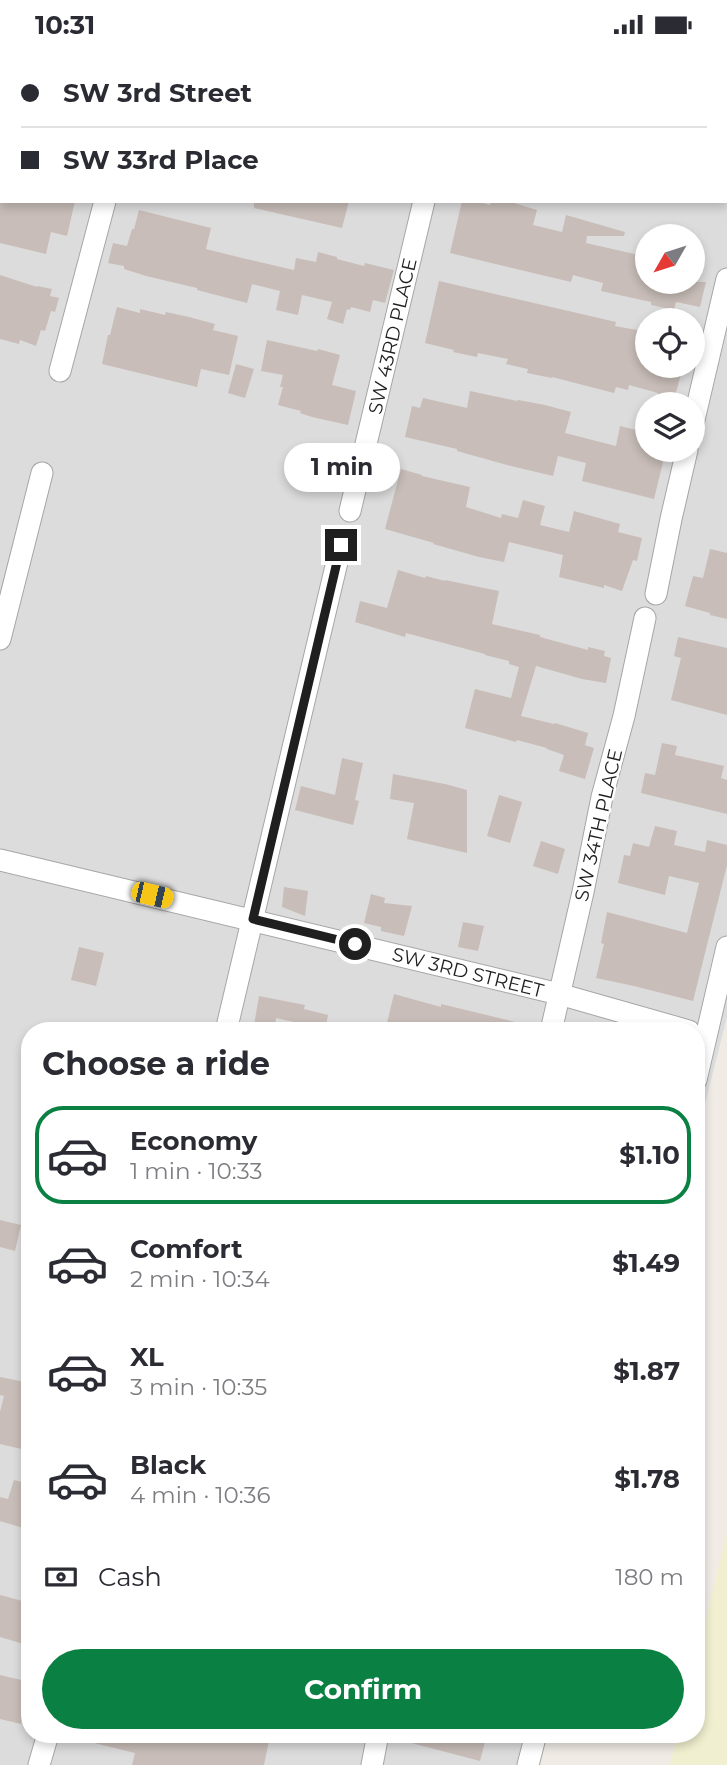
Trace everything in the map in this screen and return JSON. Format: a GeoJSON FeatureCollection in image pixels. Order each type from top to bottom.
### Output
{"type":"FeatureCollection","features":[{"type":"Feature","properties":{"kind":"street"},"geometry":{"type":"LineString","coordinates":[[60,371],[104,203]]}},
{"type":"Feature","properties":{"kind":"street","name":"SW 43RD PLACE"},"geometry":{"type":"LineString","coordinates":[[350,511],[424,203]]}},
{"type":"Feature","properties":{"kind":"street"},"geometry":{"type":"LineString","coordinates":[[701,392],[727,279]]}},
{"type":"Feature","properties":{"kind":"street"},"geometry":{"type":"LineString","coordinates":[[656,594],[684,462]]}},
{"type":"Feature","properties":{"kind":"street"},"geometry":{"type":"LineString","coordinates":[[0,639],[42,473]]}},
{"type":"Feature","properties":{"kind":"street"},"geometry":{"type":"LineString","coordinates":[[228,1022],[341,545]]}},
{"type":"Feature","properties":{"kind":"street","name":"SW 34TH PLACE"},"geometry":{"type":"LineString","coordinates":[[553,1022],[602,797],[624,716],[645,618]]}},
{"type":"Feature","properties":{"kind":"street","name":"SW 3RD STREET"},"geometry":{"type":"LineString","coordinates":[[0,860],[559,994],[659,1022]]}},
{"type":"Feature","properties":{"kind":"street"},"geometry":{"type":"LineString","coordinates":[[702,1022],[727,947]]}},
{"type":"Feature","properties":{"kind":"street"},"geometry":{"type":"LineString","coordinates":[[39,1765],[45,1743]]}},
{"type":"Feature","properties":{"kind":"street"},"geometry":{"type":"LineString","coordinates":[[372,1765],[376,1743]]}},
{"type":"Feature","properties":{"kind":"street"},"geometry":{"type":"LineString","coordinates":[[528,1765],[534,1743]]}},
{"type":"Feature","properties":{"kind":"shaded area"},"geometry":{"type":"Polygon","coordinates":[[[0,203],[727,203],[727,1017],[705,1104],[705,1022],[21,1022],[21,1743],[529,1743],[523,1765],[0,1765],[0,203]]]}},
{"type":"Feature","properties":{"kind":"green space"},"geometry":{"type":"Polygon","coordinates":[[[727,1532],[727,1765],[670,1765],[675,1743],[705,1743],[705,1623],[727,1532]]]}},
{"type":"Feature","properties":{"kind":"building"},"geometry":{"type":"Polygon","coordinates":[[[0,203],[75,203],[67,236],[51,232],[46,254],[0,243],[0,203]]]}},
{"type":"Feature","properties":{"kind":"building"},"geometry":{"type":"Polygon","coordinates":[[[254,203],[348,203],[342,228],[254,208],[254,203]]]}},
{"type":"Feature","properties":{"kind":"building"},"geometry":{"type":"Polygon","coordinates":[[[462,203],[514,203],[537,210],[533,225],[562,232],[566,215],[625,232],[624,236],[587,236],[586,243],[635,254],[635,294],[703,294],[700,307],[676,302],[674,308],[665,308],[651,305],[651,302],[601,291],[603,283],[573,275],[571,282],[450,253],[462,203]]]}},
{"type":"Feature","properties":{"kind":"building"},"geometry":{"type":"Polygon","coordinates":[[[139,210],[211,228],[206,249],[242,258],[294,270],[296,258],[316,262],[318,252],[364,266],[365,263],[394,270],[385,303],[373,300],[370,312],[351,307],[350,310],[347,309],[343,324],[327,319],[332,302],[302,295],[298,315],[276,310],[280,291],[252,284],[247,303],[108,263],[113,243],[127,246],[139,210]]]}},
{"type":"Feature","properties":{"kind":"building"},"geometry":{"type":"Polygon","coordinates":[[[0,275],[52,289],[50,296],[59,298],[55,312],[51,311],[45,331],[41,330],[36,346],[20,340],[19,344],[0,339],[0,275]]]}},
{"type":"Feature","properties":{"kind":"building"},"geometry":{"type":"Polygon","coordinates":[[[439,281],[616,322],[615,326],[635,330],[635,378],[680,378],[676,392],[654,392],[629,385],[628,390],[616,387],[614,393],[527,373],[528,369],[506,364],[508,359],[478,353],[477,357],[425,343],[439,281]]]}},
{"type":"Feature","properties":{"kind":"building"},"geometry":{"type":"Polygon","coordinates":[[[117,307],[140,313],[140,309],[189,317],[215,324],[213,330],[238,336],[229,375],[201,369],[197,387],[102,364],[117,307]]]}},
{"type":"Feature","properties":{"kind":"building"},"geometry":{"type":"Polygon","coordinates":[[[267,340],[340,355],[332,385],[356,391],[348,425],[312,417],[278,405],[283,375],[261,371],[267,340]]]}},
{"type":"Feature","properties":{"kind":"building"},"geometry":{"type":"Polygon","coordinates":[[[236,364],[254,369],[245,398],[228,393],[236,364]]]}},
{"type":"Feature","properties":{"kind":"building"},"geometry":{"type":"Polygon","coordinates":[[[470,391],[545,405],[571,412],[565,433],[616,446],[620,426],[635,430],[635,462],[663,462],[654,499],[582,481],[586,463],[558,456],[553,476],[405,437],[412,406],[420,408],[423,398],[467,408],[470,391]]]}},
{"type":"Feature","properties":{"kind":"building"},"geometry":{"type":"Polygon","coordinates":[[[401,469],[470,487],[466,507],[501,518],[502,514],[518,518],[523,500],[545,506],[540,525],[569,532],[574,511],[620,524],[618,532],[642,538],[637,561],[633,560],[622,591],[559,577],[563,555],[509,542],[504,562],[385,529],[401,469]]]}},
{"type":"Feature","properties":{"kind":"building"},"geometry":{"type":"Polygon","coordinates":[[[710,549],[727,553],[727,619],[685,606],[693,576],[703,578],[710,549]]]}},
{"type":"Feature","properties":{"kind":"building"},"geometry":{"type":"Polygon","coordinates":[[[398,570],[425,578],[426,576],[499,591],[492,624],[588,650],[588,647],[605,651],[604,656],[611,658],[606,683],[536,666],[521,716],[588,733],[585,745],[594,748],[585,779],[559,771],[564,755],[547,748],[465,728],[475,689],[511,698],[519,667],[485,654],[406,633],[405,637],[355,622],[360,601],[387,608],[398,570]]]}},
{"type":"Feature","properties":{"kind":"building"},"geometry":{"type":"Polygon","coordinates":[[[678,637],[727,648],[727,715],[671,700],[681,658],[674,656],[678,637]]]}},
{"type":"Feature","properties":{"kind":"building"},"geometry":{"type":"Polygon","coordinates":[[[662,743],[677,746],[675,755],[724,766],[721,778],[727,780],[727,814],[641,793],[645,773],[655,775],[662,743]]]}},
{"type":"Feature","properties":{"kind":"building"},"geometry":{"type":"Polygon","coordinates":[[[342,758],[363,763],[355,800],[359,801],[353,825],[295,810],[301,786],[335,795],[342,758]]]}},
{"type":"Feature","properties":{"kind":"building"},"geometry":{"type":"Polygon","coordinates":[[[393,774],[467,790],[467,853],[407,839],[414,803],[390,799],[393,774]]]}},
{"type":"Feature","properties":{"kind":"building"},"geometry":{"type":"Polygon","coordinates":[[[499,795],[522,802],[510,843],[487,836],[499,795]]]}},
{"type":"Feature","properties":{"kind":"building"},"geometry":{"type":"Polygon","coordinates":[[[655,826],[677,831],[674,845],[705,852],[707,840],[727,845],[727,865],[693,1001],[596,978],[604,944],[601,943],[607,912],[687,933],[699,883],[669,876],[665,895],[618,883],[624,855],[630,856],[633,843],[649,847],[655,826]]]}},
{"type":"Feature","properties":{"kind":"building"},"geometry":{"type":"Polygon","coordinates":[[[541,841],[565,849],[558,874],[533,866],[541,841]]]}},
{"type":"Feature","properties":{"kind":"building"},"geometry":{"type":"Polygon","coordinates":[[[284,887],[308,891],[305,916],[282,907],[284,887]]]}},
{"type":"Feature","properties":{"kind":"building"},"geometry":{"type":"Polygon","coordinates":[[[371,894],[385,898],[384,903],[412,906],[404,936],[381,931],[381,927],[364,923],[371,894]]]}},
{"type":"Feature","properties":{"kind":"building"},"geometry":{"type":"Polygon","coordinates":[[[463,922],[484,926],[478,951],[458,947],[463,922]]]}},
{"type":"Feature","properties":{"kind":"building"},"geometry":{"type":"Polygon","coordinates":[[[79,947],[104,953],[96,986],[71,980],[79,947]]]}},
{"type":"Feature","properties":{"kind":"building"},"geometry":{"type":"Polygon","coordinates":[[[394,994],[441,1007],[441,1004],[516,1022],[387,1022],[394,994]]]}},
{"type":"Feature","properties":{"kind":"building"},"geometry":{"type":"Polygon","coordinates":[[[259,996],[305,1005],[304,1009],[328,1015],[327,1022],[294,1022],[276,1018],[276,1022],[255,1022],[259,996]]]}},
{"type":"Feature","properties":{"kind":"building"},"geometry":{"type":"Polygon","coordinates":[[[0,1220],[21,1225],[15,1251],[0,1247],[0,1220]]]}},
{"type":"Feature","properties":{"kind":"building"},"geometry":{"type":"Polygon","coordinates":[[[0,1377],[21,1381],[21,1449],[0,1444],[0,1412],[4,1396],[0,1395],[0,1377]]]}},
{"type":"Feature","properties":{"kind":"building"},"geometry":{"type":"Polygon","coordinates":[[[14,1480],[21,1482],[21,1527],[0,1521],[0,1497],[8,1499],[14,1480]]]}},
{"type":"Feature","properties":{"kind":"building"},"geometry":{"type":"Polygon","coordinates":[[[0,1595],[21,1601],[21,1643],[0,1637],[0,1595]]]}},
{"type":"Feature","properties":{"kind":"building"},"geometry":{"type":"Polygon","coordinates":[[[0,1675],[21,1680],[21,1724],[0,1719],[0,1675]]]}},
{"type":"Feature","properties":{"kind":"building"},"geometry":{"type":"Polygon","coordinates":[[[94,1743],[269,1743],[264,1765],[132,1765],[135,1753],[94,1743]]]}},
{"type":"Feature","properties":{"kind":"building"},"geometry":{"type":"Polygon","coordinates":[[[411,1743],[485,1743],[480,1761],[411,1743]]]}},
{"type":"Feature","properties":{"kind":"route"},"geometry":{"type":"LineString","coordinates":[[341,545],[253,919],[355,944]]}}]}
